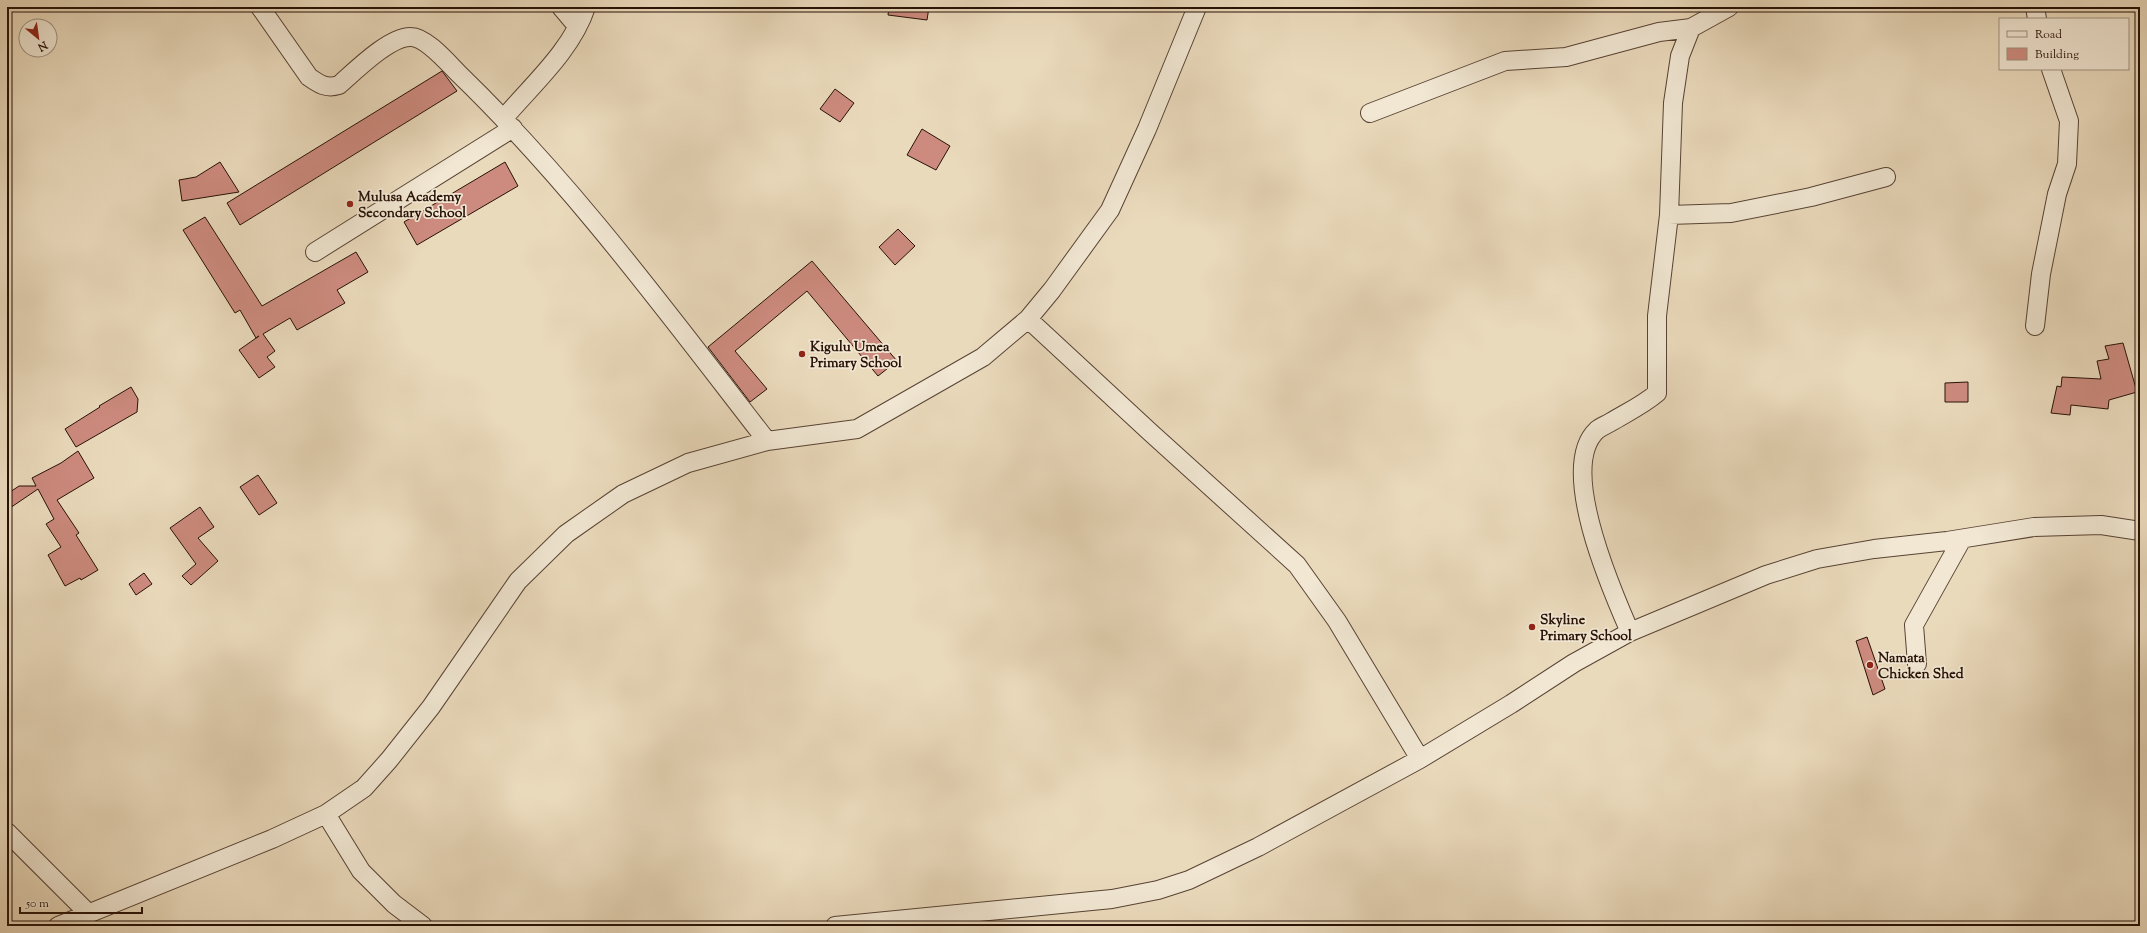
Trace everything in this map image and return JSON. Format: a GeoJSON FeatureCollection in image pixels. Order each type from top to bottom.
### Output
{"type":"FeatureCollection","features":[{"type":"Feature","properties":{"kind":"street"},"geometry":{"type":"LineString","coordinates":[[260,7],[309,77],[319,85],[330,87],[339,85],[393,41],[410,36],[419,38],[437,53],[508,123],[563,185],[655,297],[767,441]]}},
{"type":"Feature","properties":{"kind":"street"},"geometry":{"type":"LineString","coordinates":[[561,7],[577,26]]}},
{"type":"Feature","properties":{"kind":"street"},"geometry":{"type":"LineString","coordinates":[[315,252],[508,123],[560,53],[577,26],[586,7]]}},
{"type":"Feature","properties":{"kind":"street"},"geometry":{"type":"LineString","coordinates":[[58,926],[272,839],[326,814],[364,788],[432,707],[518,581],[566,534],[623,494],[688,463],[767,441],[857,430],[983,357],[1028,319],[1052,290],[1110,210],[1147,129],[1197,7]]}},
{"type":"Feature","properties":{"kind":"street"},"geometry":{"type":"LineString","coordinates":[[1370,113],[1505,61],[1566,57],[1659,32],[1691,28],[1729,7]]}},
{"type":"Feature","properties":{"kind":"street"},"geometry":{"type":"LineString","coordinates":[[2035,7],[2037,18]]}},
{"type":"Feature","properties":{"kind":"street"},"geometry":{"type":"LineString","coordinates":[[1630,632],[1609,583],[1587,514],[1584,460],[1588,442],[1598,430],[1646,403],[1657,393],[1657,316],[1669,215],[1673,102],[1680,56],[1691,28]]}},
{"type":"Feature","properties":{"kind":"street"},"geometry":{"type":"LineString","coordinates":[[2034,326],[2041,274],[2057,194],[2067,164],[2069,121],[2051,70]]}},
{"type":"Feature","properties":{"kind":"street"},"geometry":{"type":"LineString","coordinates":[[1669,215],[1731,213],[1811,197],[1886,177]]}},
{"type":"Feature","properties":{"kind":"street"},"geometry":{"type":"LineString","coordinates":[[1028,319],[1150,432],[1297,564],[1337,621],[1420,759]]}},
{"type":"Feature","properties":{"kind":"street"},"geometry":{"type":"LineString","coordinates":[[835,926],[1112,899],[1158,890],[1189,880],[1221,866],[1420,759],[1511,704],[1574,663],[1630,632],[1766,575],[1817,559],[1874,548],[1962,539],[2034,527],[2101,525],[2140,531]]}},
{"type":"Feature","properties":{"kind":"street"},"geometry":{"type":"LineString","coordinates":[[1917,664],[1914,625],[1962,539]]}},
{"type":"Feature","properties":{"kind":"street"},"geometry":{"type":"LineString","coordinates":[[326,814],[361,871],[394,904],[423,926]]}},
{"type":"Feature","properties":{"kind":"street"},"geometry":{"type":"LineString","coordinates":[[7,832],[88,913]]}},
{"type":"Feature","properties":{"kind":"building"},"geometry":{"type":"Polygon","coordinates":[[[889,7],[929,7],[927,20],[888,15],[889,7]]]}},
{"type":"Feature","properties":{"kind":"building"},"geometry":{"type":"Polygon","coordinates":[[[442,71],[457,91],[240,225],[227,203],[442,71]]]}},
{"type":"Feature","properties":{"kind":"building"},"geometry":{"type":"Polygon","coordinates":[[[835,89],[854,103],[840,122],[820,109],[835,89]]]}},
{"type":"Feature","properties":{"kind":"building"},"geometry":{"type":"Polygon","coordinates":[[[922,129],[950,146],[936,170],[907,155],[922,129]]]}},
{"type":"Feature","properties":{"kind":"building"},"geometry":{"type":"Polygon","coordinates":[[[220,162],[239,192],[182,201],[179,180],[196,177],[220,162]]]}},
{"type":"Feature","properties":{"kind":"building"},"geometry":{"type":"Polygon","coordinates":[[[505,162],[518,186],[417,245],[404,222],[505,162]]]}},
{"type":"Feature","properties":{"kind":"building"},"geometry":{"type":"Polygon","coordinates":[[[205,217],[262,306],[356,252],[368,272],[337,290],[345,303],[297,330],[290,318],[263,334],[275,351],[267,357],[275,367],[259,378],[239,350],[259,336],[256,338],[240,310],[235,313],[183,230],[205,217]]]}},
{"type":"Feature","properties":{"kind":"building"},"geometry":{"type":"Polygon","coordinates":[[[898,229],[915,246],[895,265],[879,247],[898,229]]]}},
{"type":"Feature","properties":{"kind":"building"},"geometry":{"type":"Polygon","coordinates":[[[812,261],[897,361],[878,376],[807,291],[735,351],[767,389],[750,402],[708,347],[812,261]]]}},
{"type":"Feature","properties":{"kind":"building"},"geometry":{"type":"Polygon","coordinates":[[[2123,343],[2137,392],[2109,400],[2108,409],[2071,405],[2070,415],[2051,413],[2057,386],[2061,387],[2062,377],[2101,379],[2097,361],[2109,359],[2105,346],[2123,343]]]}},
{"type":"Feature","properties":{"kind":"building"},"geometry":{"type":"Polygon","coordinates":[[[1968,382],[1968,402],[1945,402],[1945,383],[1968,382]]]}},
{"type":"Feature","properties":{"kind":"building"},"geometry":{"type":"Polygon","coordinates":[[[131,387],[138,399],[137,412],[76,447],[65,429],[131,387]]]}},
{"type":"Feature","properties":{"kind":"building"},"geometry":{"type":"Polygon","coordinates":[[[78,451],[94,478],[57,500],[79,533],[76,535],[98,570],[81,580],[80,578],[65,586],[48,555],[61,547],[46,524],[54,519],[38,489],[7,510],[7,494],[19,486],[36,486],[32,478],[61,463],[78,451]]]}},
{"type":"Feature","properties":{"kind":"building"},"geometry":{"type":"Polygon","coordinates":[[[258,475],[277,503],[259,515],[240,487],[258,475]]]}},
{"type":"Feature","properties":{"kind":"building"},"geometry":{"type":"Polygon","coordinates":[[[200,507],[214,527],[198,538],[218,561],[191,585],[182,576],[196,564],[170,528],[200,507]]]}},
{"type":"Feature","properties":{"kind":"building"},"geometry":{"type":"Polygon","coordinates":[[[144,573],[152,584],[136,595],[129,584],[144,573]]]}},
{"type":"Feature","properties":{"kind":"building","name":"Namata Chicken Shed"},"geometry":{"type":"Polygon","coordinates":[[[1867,637],[1885,689],[1873,695],[1856,641],[1867,637]]]}},
{"type":"Feature","properties":{"kind":"place","name":"Mulusa Academy Secondary School"},"geometry":{"type":"Point","coordinates":[350,204]}},
{"type":"Feature","properties":{"kind":"place","name":"Kigulu Umea Primary School"},"geometry":{"type":"Point","coordinates":[802,354]}},
{"type":"Feature","properties":{"kind":"place","name":"Skyline Primary School"},"geometry":{"type":"Point","coordinates":[1532,627]}},
{"type":"Feature","properties":{"kind":"place","name":"Namata Chicken Shed"},"geometry":{"type":"Point","coordinates":[1870,665]}}]}
